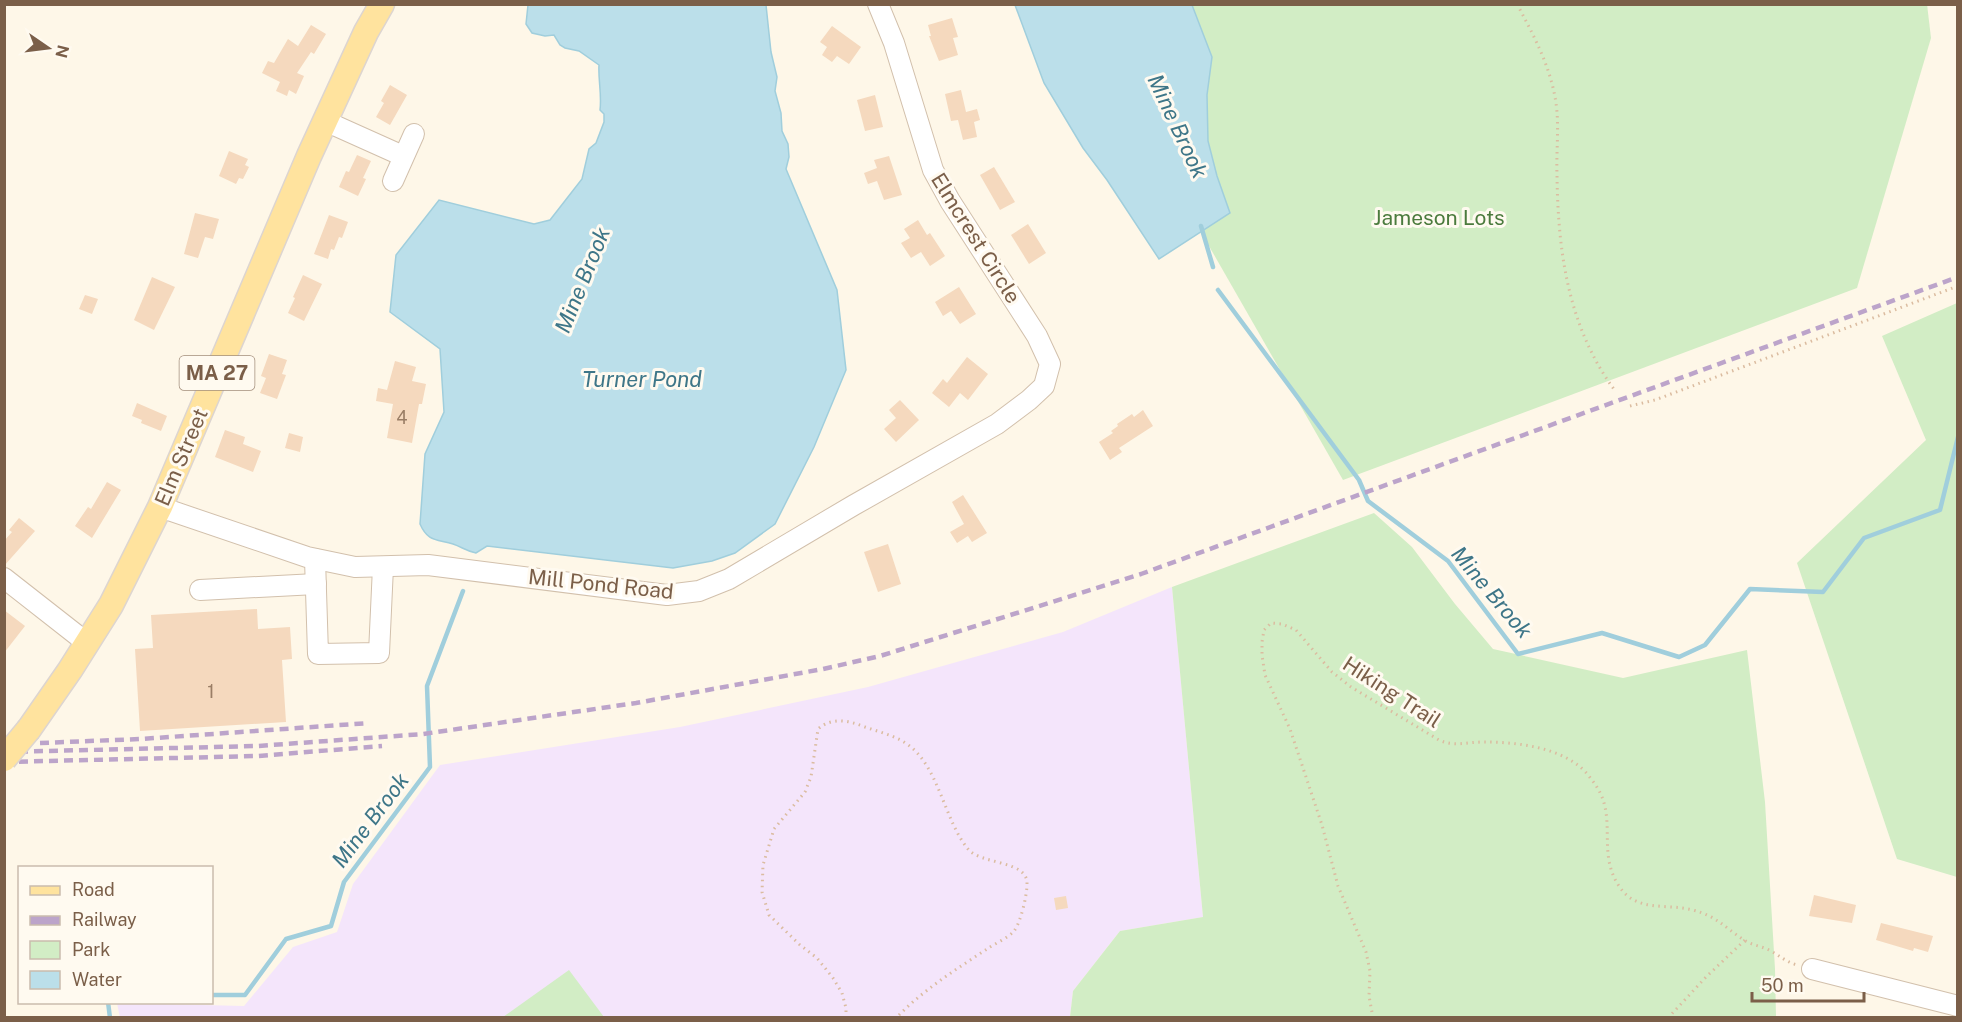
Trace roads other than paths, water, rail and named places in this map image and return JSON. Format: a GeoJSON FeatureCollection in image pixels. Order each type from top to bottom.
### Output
{"type":"FeatureCollection","features":[{"type":"Feature","properties":{"kind":"main road","name":"Elm Street"},"geometry":{"type":"LineString","coordinates":[[4,759],[29,729],[111,605],[160,507],[325,121],[366,32],[382,4]]}},
{"type":"Feature","properties":{"kind":"street","name":"Elmcrest Circle"},"geometry":{"type":"LineString","coordinates":[[878,4],[894,43],[933,170],[950,201],[1037,336],[1050,364]]}},
{"type":"Feature","properties":{"kind":"street"},"geometry":{"type":"LineString","coordinates":[[325,121],[403,156]]}},
{"type":"Feature","properties":{"kind":"street"},"geometry":{"type":"LineString","coordinates":[[393,181],[414,134]]}},
{"type":"Feature","properties":{"kind":"street","name":"Mill Pond Road"},"geometry":{"type":"LineString","coordinates":[[160,507],[315,559],[355,567],[428,565],[667,595],[699,591],[729,579],[997,424],[1044,386],[1050,364]]}},
{"type":"Feature","properties":{"kind":"street"},"geometry":{"type":"LineString","coordinates":[[315,559],[318,654],[379,653],[384,567]]}},
{"type":"Feature","properties":{"kind":"street"},"geometry":{"type":"LineString","coordinates":[[4,578],[87,643]]}},
{"type":"Feature","properties":{"kind":"street"},"geometry":{"type":"LineString","coordinates":[[200,590],[316,584]]}},
{"type":"Feature","properties":{"kind":"street"},"geometry":{"type":"LineString","coordinates":[[1812,969],[1958,1006]]}},
{"type":"Feature","properties":{"kind":"water","name":"Turner Pond"},"geometry":{"type":"Polygon","coordinates":[[[528,5],[766,5],[771,52],[777,77],[775,91],[781,113],[782,131],[788,144],[789,157],[786,169],[837,290],[846,370],[814,447],[775,524],[735,553],[712,561],[673,568],[487,546],[476,553],[429,537],[420,524],[425,454],[444,412],[440,349],[390,312],[396,255],[439,200],[534,224],[550,220],[582,179],[589,149],[596,143],[604,122],[604,114],[600,110],[599,65],[579,51],[560,45],[554,35],[545,36],[532,33],[526,24],[528,5]]]}},
{"type":"Feature","properties":{"kind":"water"},"geometry":{"type":"Polygon","coordinates":[[[1015,5],[1192,5],[1212,57],[1207,95],[1208,141],[1230,213],[1159,259],[1083,148],[1044,83],[1015,5]]]}},
{"type":"Feature","properties":{"kind":"waterway","name":"Mine Brook"},"geometry":{"type":"LineString","coordinates":[[1201,226],[1213,267]]}},
{"type":"Feature","properties":{"kind":"waterway","name":"Mine Brook"},"geometry":{"type":"LineString","coordinates":[[1218,290],[1359,480],[1368,501],[1448,561],[1518,654],[1602,633],[1679,657],[1705,645],[1750,589],[1823,592],[1864,538],[1940,510],[1958,437]]}},
{"type":"Feature","properties":{"kind":"waterway","name":"Mine Brook"},"geometry":{"type":"LineString","coordinates":[[213,995],[245,995],[286,939],[331,926],[344,882],[430,767],[427,686],[463,591]]}},
{"type":"Feature","properties":{"kind":"waterway","name":"Mine Brook"},"geometry":{"type":"LineString","coordinates":[[108,1004],[110,1018]]}},
{"type":"Feature","properties":{"kind":"railway"},"geometry":{"type":"LineString","coordinates":[[4,752],[258,746],[423,734],[636,703],[823,669],[880,656],[1141,574],[1958,277]]}},
{"type":"Feature","properties":{"kind":"railway"},"geometry":{"type":"LineString","coordinates":[[40,743],[141,739],[369,723]]}},
{"type":"Feature","properties":{"kind":"railway"},"geometry":{"type":"LineString","coordinates":[[4,762],[258,756],[382,746]]}},
{"type":"Feature","properties":{"kind":"park label","name":"Jameson Lots"},"geometry":{"type":"Point","coordinates":[1439,217]}}]}
